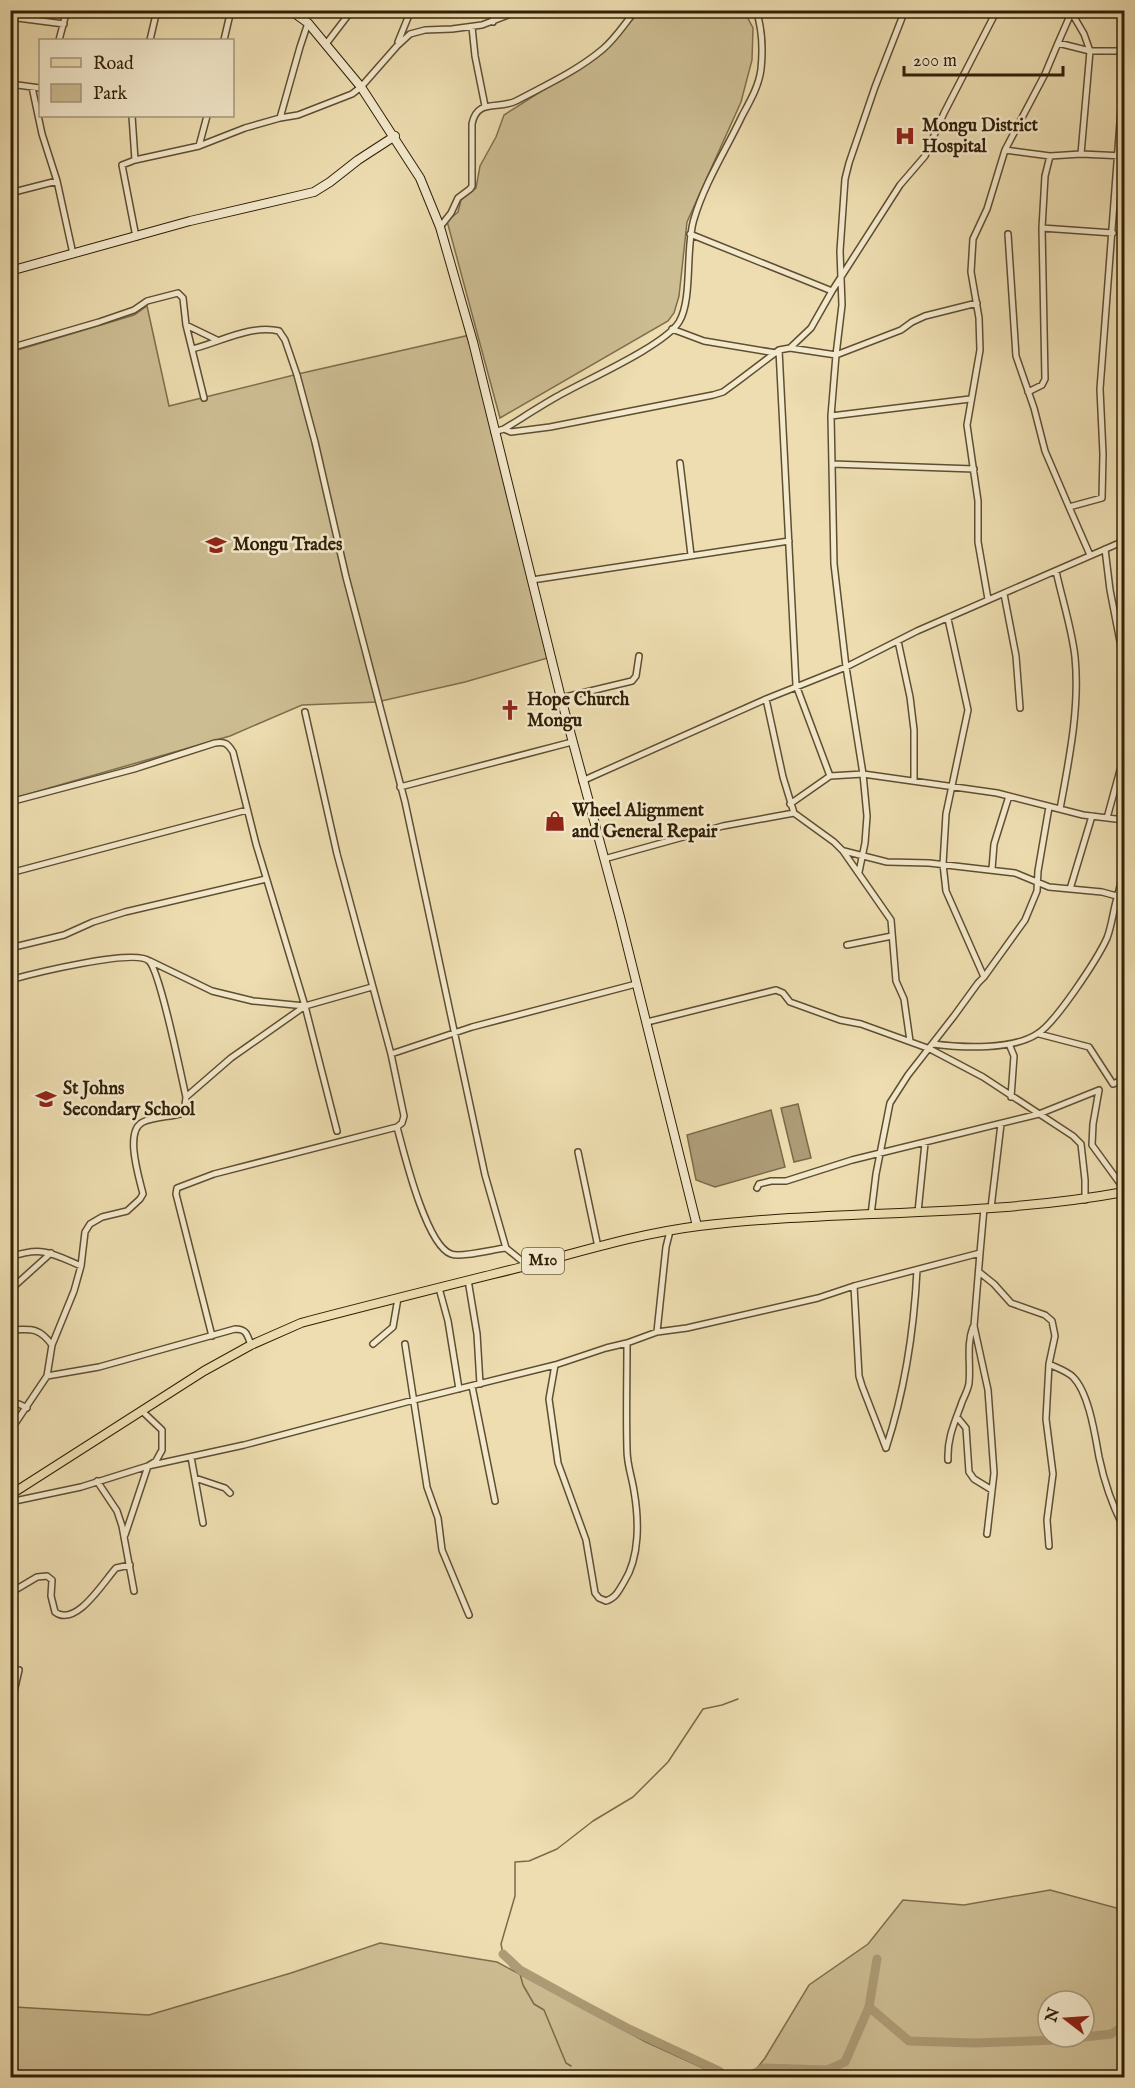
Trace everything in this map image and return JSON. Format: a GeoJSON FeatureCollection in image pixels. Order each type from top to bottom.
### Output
{"type":"FeatureCollection","features":[{"type":"Feature","properties":{"kind":"main road"},"geometry":{"type":"LineString","coordinates":[[290,10],[308,23],[326,44],[361,87],[395,136],[420,178],[440,227],[466,318],[572,742],[697,1226]]}},
{"type":"Feature","properties":{"kind":"main road"},"geometry":{"type":"LineString","coordinates":[[10,271],[201,218],[314,192],[395,136]]}},
{"type":"Feature","properties":{"kind":"main road","name":"M10"},"geometry":{"type":"LineString","coordinates":[[10,1495],[204,1371],[251,1345],[301,1323],[598,1247],[697,1226],[1085,1200],[1125,1190]]}},
{"type":"Feature","properties":{"kind":"street"},"geometry":{"type":"LineString","coordinates":[[59,39],[67,10]]}},
{"type":"Feature","properties":{"kind":"street"},"geometry":{"type":"LineString","coordinates":[[150,39],[158,10]]}},
{"type":"Feature","properties":{"kind":"street"},"geometry":{"type":"LineString","coordinates":[[224,39],[231,10]]}},
{"type":"Feature","properties":{"kind":"street"},"geometry":{"type":"LineString","coordinates":[[326,44],[352,10]]}},
{"type":"Feature","properties":{"kind":"street"},"geometry":{"type":"LineString","coordinates":[[397,46],[411,10]]}},
{"type":"Feature","properties":{"kind":"street"},"geometry":{"type":"LineString","coordinates":[[493,22],[495,10]]}},
{"type":"Feature","properties":{"kind":"street"},"geometry":{"type":"LineString","coordinates":[[136,237],[122,165],[199,146],[230,133],[326,105],[352,94],[361,87],[410,34],[425,30],[472,27],[493,22],[521,10]]}},
{"type":"Feature","properties":{"kind":"street"},"geometry":{"type":"LineString","coordinates":[[440,227],[451,213],[458,198],[472,186],[472,124],[474,115],[479,109],[485,106],[507,105],[581,65],[604,48],[636,10]]}},
{"type":"Feature","properties":{"kind":"street"},"geometry":{"type":"LineString","coordinates":[[494,432],[504,429],[618,364],[672,329],[678,322],[684,305],[690,234],[694,218],[712,172],[735,132],[761,70],[760,22],[756,10]]}},
{"type":"Feature","properties":{"kind":"street"},"geometry":{"type":"LineString","coordinates":[[859,872],[867,816],[834,564],[831,416],[842,304],[845,187],[849,163],[905,10]]}},
{"type":"Feature","properties":{"kind":"street"},"geometry":{"type":"LineString","coordinates":[[790,348],[811,328],[832,291],[907,175],[925,156],[944,113],[997,10]]}},
{"type":"Feature","properties":{"kind":"street"},"geometry":{"type":"LineString","coordinates":[[1122,10],[1125,38]]}},
{"type":"Feature","properties":{"kind":"street"},"geometry":{"type":"LineString","coordinates":[[988,599],[978,542],[978,501],[967,434],[970,399],[980,350],[977,303],[971,272],[973,239],[987,208],[1005,150],[1045,74],[1071,11]]}},
{"type":"Feature","properties":{"kind":"street"},"geometry":{"type":"LineString","coordinates":[[1071,11],[1084,34],[1090,51],[1081,153]]}},
{"type":"Feature","properties":{"kind":"street"},"geometry":{"type":"LineString","coordinates":[[10,17],[64,24]]}},
{"type":"Feature","properties":{"kind":"street"},"geometry":{"type":"LineString","coordinates":[[280,118],[308,23]]}},
{"type":"Feature","properties":{"kind":"street"},"geometry":{"type":"LineString","coordinates":[[472,27],[485,106]]}},
{"type":"Feature","properties":{"kind":"street"},"geometry":{"type":"LineString","coordinates":[[1058,43],[1090,51],[1125,51]]}},
{"type":"Feature","properties":{"kind":"street"},"geometry":{"type":"LineString","coordinates":[[1069,507],[1102,498],[1103,454],[1100,389],[1122,156],[1125,69]]}},
{"type":"Feature","properties":{"kind":"street"},"geometry":{"type":"LineString","coordinates":[[10,84],[39,88]]}},
{"type":"Feature","properties":{"kind":"street"},"geometry":{"type":"LineString","coordinates":[[32,87],[42,134],[57,181],[72,254]]}},
{"type":"Feature","properties":{"kind":"street"},"geometry":{"type":"LineString","coordinates":[[132,117],[135,160]]}},
{"type":"Feature","properties":{"kind":"street"},"geometry":{"type":"LineString","coordinates":[[199,146],[207,117]]}},
{"type":"Feature","properties":{"kind":"street"},"geometry":{"type":"LineString","coordinates":[[1005,150],[1050,156],[1081,153],[1122,156]]}},
{"type":"Feature","properties":{"kind":"street"},"geometry":{"type":"LineString","coordinates":[[1028,392],[1042,385],[1045,380],[1042,228],[1050,156]]}},
{"type":"Feature","properties":{"kind":"street"},"geometry":{"type":"LineString","coordinates":[[10,193],[57,181]]}},
{"type":"Feature","properties":{"kind":"street"},"geometry":{"type":"LineString","coordinates":[[1042,228],[1113,233]]}},
{"type":"Feature","properties":{"kind":"street"},"geometry":{"type":"LineString","coordinates":[[690,234],[832,291]]}},
{"type":"Feature","properties":{"kind":"street"},"geometry":{"type":"LineString","coordinates":[[1008,234],[1016,356],[1045,451],[1089,555]]}},
{"type":"Feature","properties":{"kind":"street"},"geometry":{"type":"LineString","coordinates":[[10,348],[99,322],[134,310],[147,301],[178,293],[183,298],[186,325],[204,398]]}},
{"type":"Feature","properties":{"kind":"street"},"geometry":{"type":"LineString","coordinates":[[672,329],[704,340],[778,351],[790,348],[836,355],[885,337],[925,316],[977,303]]}},
{"type":"Feature","properties":{"kind":"street"},"geometry":{"type":"LineString","coordinates":[[186,325],[217,340]]}},
{"type":"Feature","properties":{"kind":"street"},"geometry":{"type":"LineString","coordinates":[[192,349],[237,334],[272,330],[279,331],[285,340],[315,442],[346,577],[400,787],[456,1033],[485,1175],[506,1248],[527,1265]]}},
{"type":"Feature","properties":{"kind":"street"},"geometry":{"type":"LineString","coordinates":[[504,429],[511,432],[550,427],[713,395],[723,392],[778,351]]}},
{"type":"Feature","properties":{"kind":"street"},"geometry":{"type":"LineString","coordinates":[[778,351],[796,685],[830,776]]}},
{"type":"Feature","properties":{"kind":"street"},"geometry":{"type":"LineString","coordinates":[[831,416],[970,399]]}},
{"type":"Feature","properties":{"kind":"street"},"geometry":{"type":"LineString","coordinates":[[680,463],[691,555]]}},
{"type":"Feature","properties":{"kind":"street"},"geometry":{"type":"LineString","coordinates":[[832,464],[974,469]]}},
{"type":"Feature","properties":{"kind":"street"},"geometry":{"type":"LineString","coordinates":[[532,580],[789,541]]}},
{"type":"Feature","properties":{"kind":"street"},"geometry":{"type":"LineString","coordinates":[[582,781],[796,685],[846,666],[988,599],[1125,541]]}},
{"type":"Feature","properties":{"kind":"street"},"geometry":{"type":"LineString","coordinates":[[1105,549],[1110,590],[1125,662]]}},
{"type":"Feature","properties":{"kind":"street"},"geometry":{"type":"LineString","coordinates":[[1056,571],[1075,657],[1076,692],[1060,809]]}},
{"type":"Feature","properties":{"kind":"street"},"geometry":{"type":"LineString","coordinates":[[1004,594],[1016,656],[1020,708]]}},
{"type":"Feature","properties":{"kind":"street"},"geometry":{"type":"LineString","coordinates":[[948,619],[968,710],[946,814],[943,864],[946,891],[984,977]]}},
{"type":"Feature","properties":{"kind":"street"},"geometry":{"type":"LineString","coordinates":[[897,641],[915,730],[914,781]]}},
{"type":"Feature","properties":{"kind":"street"},"geometry":{"type":"LineString","coordinates":[[561,698],[632,681],[636,676],[639,656]]}},
{"type":"Feature","properties":{"kind":"street"},"geometry":{"type":"LineString","coordinates":[[766,699],[783,777],[794,813],[843,851],[891,920],[896,981],[904,999],[910,1041]]}},
{"type":"Feature","properties":{"kind":"street"},"geometry":{"type":"LineString","coordinates":[[212,1336],[176,1194],[177,1188],[214,1174],[397,1127],[402,1123],[404,1116],[391,1054],[337,854],[306,712]]}},
{"type":"Feature","properties":{"kind":"street"},"geometry":{"type":"LineString","coordinates":[[1107,818],[1122,763],[1125,737]]}},
{"type":"Feature","properties":{"kind":"street"},"geometry":{"type":"LineString","coordinates":[[10,802],[134,769],[197,748],[221,742],[228,744],[233,752],[266,879],[305,1006],[337,1131]]}},
{"type":"Feature","properties":{"kind":"street"},"geometry":{"type":"LineString","coordinates":[[400,787],[572,742]]}},
{"type":"Feature","properties":{"kind":"street"},"geometry":{"type":"LineString","coordinates":[[790,804],[830,776],[863,774],[1009,796],[1092,816],[1125,820]]}},
{"type":"Feature","properties":{"kind":"street"},"geometry":{"type":"LineString","coordinates":[[992,869],[994,844],[1009,796]]}},
{"type":"Feature","properties":{"kind":"street"},"geometry":{"type":"LineString","coordinates":[[871,1215],[876,1174],[890,1103],[908,1075],[1025,920],[1037,891],[1038,871],[1049,807]]}},
{"type":"Feature","properties":{"kind":"street"},"geometry":{"type":"LineString","coordinates":[[10,873],[247,810]]}},
{"type":"Feature","properties":{"kind":"street"},"geometry":{"type":"LineString","coordinates":[[604,859],[723,826],[794,813]]}},
{"type":"Feature","properties":{"kind":"street"},"geometry":{"type":"LineString","coordinates":[[1070,889],[1092,816]]}},
{"type":"Feature","properties":{"kind":"street"},"geometry":{"type":"LineString","coordinates":[[843,851],[887,862],[992,869],[1015,873],[1048,887],[1102,892],[1125,898]]}},
{"type":"Feature","properties":{"kind":"street"},"geometry":{"type":"LineString","coordinates":[[646,1022],[776,990],[783,993],[790,1002],[840,1020],[861,1024],[932,1046],[980,1046],[1027,1040],[1039,1034],[1066,1003],[1097,955],[1107,937],[1125,871]]}},
{"type":"Feature","properties":{"kind":"street"},"geometry":{"type":"LineString","coordinates":[[10,948],[64,935],[93,922],[125,912],[266,879]]}},
{"type":"Feature","properties":{"kind":"street"},"geometry":{"type":"LineString","coordinates":[[847,945],[892,936]]}},
{"type":"Feature","properties":{"kind":"street"},"geometry":{"type":"LineString","coordinates":[[10,980],[78,964],[125,957],[142,957],[212,991],[253,1001],[305,1006]]}},
{"type":"Feature","properties":{"kind":"street"},"geometry":{"type":"LineString","coordinates":[[10,1431],[46,1376],[52,1345],[75,1291],[85,1232],[90,1224],[102,1217],[127,1211],[140,1199],[142,1194],[133,1140],[134,1131],[144,1121],[180,1114],[185,1106],[186,1097],[160,987],[150,962]]}},
{"type":"Feature","properties":{"kind":"street"},"geometry":{"type":"LineString","coordinates":[[391,1054],[472,1027],[636,984]]}},
{"type":"Feature","properties":{"kind":"street"},"geometry":{"type":"LineString","coordinates":[[186,1097],[231,1058],[305,1006],[372,987]]}},
{"type":"Feature","properties":{"kind":"street"},"geometry":{"type":"LineString","coordinates":[[1039,1034],[1089,1047],[1113,1084]]}},
{"type":"Feature","properties":{"kind":"street"},"geometry":{"type":"LineString","coordinates":[[1009,1044],[1014,1056],[1011,1097]]}},
{"type":"Feature","properties":{"kind":"street"},"geometry":{"type":"LineString","coordinates":[[932,1046],[1065,1130],[1080,1144],[1092,1145]]}},
{"type":"Feature","properties":{"kind":"street"},"geometry":{"type":"LineString","coordinates":[[757,1188],[759,1184],[786,1181],[852,1160],[1039,1114],[1125,1080]]}},
{"type":"Feature","properties":{"kind":"street"},"geometry":{"type":"LineString","coordinates":[[1099,1090],[1092,1145],[1125,1190]]}},
{"type":"Feature","properties":{"kind":"street"},"geometry":{"type":"LineString","coordinates":[[948,1460],[948,1439],[969,1383],[969,1339],[974,1326],[980,1253],[1001,1124]]}},
{"type":"Feature","properties":{"kind":"street"},"geometry":{"type":"LineString","coordinates":[[397,1127],[415,1192],[429,1227],[441,1247],[455,1256],[506,1248]]}},
{"type":"Feature","properties":{"kind":"street"},"geometry":{"type":"LineString","coordinates":[[918,1212],[925,1143]]}},
{"type":"Feature","properties":{"kind":"street"},"geometry":{"type":"LineString","coordinates":[[1080,1144],[1085,1200]]}},
{"type":"Feature","properties":{"kind":"street"},"geometry":{"type":"LineString","coordinates":[[578,1152],[598,1247]]}},
{"type":"Feature","properties":{"kind":"street"},"geometry":{"type":"LineString","coordinates":[[657,1332],[666,1247],[670,1231]]}},
{"type":"Feature","properties":{"kind":"street"},"geometry":{"type":"LineString","coordinates":[[10,1257],[37,1250],[51,1253],[81,1266]]}},
{"type":"Feature","properties":{"kind":"street"},"geometry":{"type":"LineString","coordinates":[[10,1290],[51,1253]]}},
{"type":"Feature","properties":{"kind":"street"},"geometry":{"type":"LineString","coordinates":[[10,1502],[81,1487],[148,1466],[283,1435],[555,1365],[657,1332],[687,1328],[818,1298],[854,1286],[980,1253]]}},
{"type":"Feature","properties":{"kind":"street"},"geometry":{"type":"LineString","coordinates":[[854,1286],[860,1376],[886,1448],[903,1389],[917,1270]]}},
{"type":"Feature","properties":{"kind":"street"},"geometry":{"type":"LineString","coordinates":[[979,1272],[994,1284],[1011,1303],[1046,1315],[1052,1321],[1055,1336],[1049,1364],[1046,1419],[1053,1474],[1047,1520],[1049,1546]]}},
{"type":"Feature","properties":{"kind":"street"},"geometry":{"type":"LineString","coordinates":[[468,1280],[477,1334],[480,1384]]}},
{"type":"Feature","properties":{"kind":"street"},"geometry":{"type":"LineString","coordinates":[[439,1288],[450,1331],[459,1389]]}},
{"type":"Feature","properties":{"kind":"street"},"geometry":{"type":"LineString","coordinates":[[373,1344],[393,1327],[398,1298]]}},
{"type":"Feature","properties":{"kind":"street"},"geometry":{"type":"LineString","coordinates":[[974,1326],[991,1412],[994,1473],[987,1534]]}},
{"type":"Feature","properties":{"kind":"street"},"geometry":{"type":"LineString","coordinates":[[10,1330],[31,1329],[43,1333],[52,1345]]}},
{"type":"Feature","properties":{"kind":"street"},"geometry":{"type":"LineString","coordinates":[[46,1376],[99,1367],[242,1329],[246,1332],[251,1345]]}},
{"type":"Feature","properties":{"kind":"street"},"geometry":{"type":"LineString","coordinates":[[555,1365],[549,1399],[560,1472],[586,1540],[596,1593],[599,1598],[606,1601],[616,1595],[628,1576],[634,1562],[636,1547],[635,1501],[627,1447],[627,1343]]}},
{"type":"Feature","properties":{"kind":"street"},"geometry":{"type":"LineString","coordinates":[[405,1344],[427,1487],[438,1518],[442,1551],[469,1615]]}},
{"type":"Feature","properties":{"kind":"street"},"geometry":{"type":"LineString","coordinates":[[1049,1364],[1071,1375],[1080,1386],[1097,1442],[1102,1469],[1118,1516],[1125,1528]]}},
{"type":"Feature","properties":{"kind":"street"},"geometry":{"type":"LineString","coordinates":[[472,1386],[495,1501]]}},
{"type":"Feature","properties":{"kind":"street"},"geometry":{"type":"LineString","coordinates":[[10,1404],[19,1404],[27,1408]]}},
{"type":"Feature","properties":{"kind":"street"},"geometry":{"type":"LineString","coordinates":[[125,1534],[148,1466],[160,1456],[163,1445],[163,1437],[158,1425],[141,1411]]}},
{"type":"Feature","properties":{"kind":"street"},"geometry":{"type":"LineString","coordinates":[[957,1417],[966,1428],[969,1472],[974,1479],[992,1490]]}},
{"type":"Feature","properties":{"kind":"street"},"geometry":{"type":"LineString","coordinates":[[190,1457],[203,1523]]}},
{"type":"Feature","properties":{"kind":"street"},"geometry":{"type":"LineString","coordinates":[[195,1478],[225,1488],[230,1493]]}},
{"type":"Feature","properties":{"kind":"street"},"geometry":{"type":"LineString","coordinates":[[97,1481],[117,1511],[125,1534],[134,1591]]}},
{"type":"Feature","properties":{"kind":"street"},"geometry":{"type":"LineString","coordinates":[[10,1593],[37,1576],[47,1576],[52,1580],[51,1596],[55,1612],[64,1617],[70,1616],[87,1604],[116,1568],[130,1565]]}},
{"type":"Feature","properties":{"kind":"street"},"geometry":{"type":"LineString","coordinates":[[10,1709],[20,1670]]}},
{"type":"Feature","properties":{"kind":"street"},"geometry":{"type":"LineString","coordinates":[[10,1736],[14,1737],[10,1746]]}},
{"type":"Feature","properties":{"kind":"green space"},"geometry":{"type":"Polygon","coordinates":[[[640,11],[744,11],[753,28],[752,60],[741,102],[687,222],[679,296],[674,313],[668,321],[500,418],[447,221],[458,212],[461,200],[476,188],[480,166],[496,137],[504,115],[602,53],[640,11]]]}},
{"type":"Feature","properties":{"kind":"green space"},"geometry":{"type":"Polygon","coordinates":[[[147,306],[169,406],[470,335],[551,657],[465,682],[377,702],[302,705],[230,736],[11,799],[11,352],[134,315],[147,306]]]}},
{"type":"Feature","properties":{"kind":"green space"},"geometry":{"type":"Polygon","coordinates":[[[1050,1890],[1124,1910],[1124,2077],[750,2077],[765,2058],[809,1985],[868,1944],[903,1900],[964,1905],[1050,1890]]]}},
{"type":"Feature","properties":{"kind":"green space"},"geometry":{"type":"Polygon","coordinates":[[[380,1943],[497,1962],[646,2042],[723,2077],[11,2077],[11,2011],[15,2007],[149,2015],[291,1973],[380,1943]]]}},
{"type":"Feature","properties":{"kind":"shaded area"},"geometry":{"type":"Polygon","coordinates":[[[798,1104],[811,1158],[794,1162],[781,1108],[798,1104]]]}},
{"type":"Feature","properties":{"kind":"shaded area"},"geometry":{"type":"Polygon","coordinates":[[[771,1110],[785,1167],[715,1187],[696,1180],[687,1135],[771,1110]]]}},
{"type":"Feature","properties":{"kind":"waterway"},"geometry":{"type":"LineString","coordinates":[[571,2066],[566,2063],[544,2010],[534,2004],[523,1985],[520,1974],[511,1967],[503,1954],[501,1944],[515,1896],[515,1862],[529,1861],[557,1849],[593,1821],[633,1797],[668,1762],[703,1709],[738,1699]]}},
{"type":"Feature","properties":{"kind":"waterway"},"geometry":{"type":"LineString","coordinates":[[503,1954],[520,1970],[627,2028],[719,2071],[726,2078]]}},
{"type":"Feature","properties":{"kind":"waterway"},"geometry":{"type":"LineString","coordinates":[[747,2078],[764,2068],[827,2070],[845,2062],[869,2007],[877,1959]]}},
{"type":"Feature","properties":{"kind":"waterway"},"geometry":{"type":"LineString","coordinates":[[869,2007],[909,2041],[974,2043],[1036,2041]]}},
{"type":"Feature","properties":{"kind":"waterway"},"geometry":{"type":"LineString","coordinates":[[1096,2036],[1111,2034],[1124,2026]]}},
{"type":"Feature","properties":{"kind":"waterway"},"geometry":{"type":"LineString","coordinates":[[761,2078],[764,2068]]}},
{"type":"Feature","properties":{"kind":"place","name":"Mongu District Hospital"},"geometry":{"type":"Point","coordinates":[905,136]}},
{"type":"Feature","properties":{"kind":"place","name":"Mongu Trades"},"geometry":{"type":"Point","coordinates":[216,545]}},
{"type":"Feature","properties":{"kind":"place","name":"Hope Church Mongu"},"geometry":{"type":"Point","coordinates":[510,710]}},
{"type":"Feature","properties":{"kind":"place","name":"Wheel Alignment and General Repair"},"geometry":{"type":"Point","coordinates":[555,821]}},
{"type":"Feature","properties":{"kind":"place","name":"St Johns Secondary School"},"geometry":{"type":"Point","coordinates":[46,1099]}}]}
